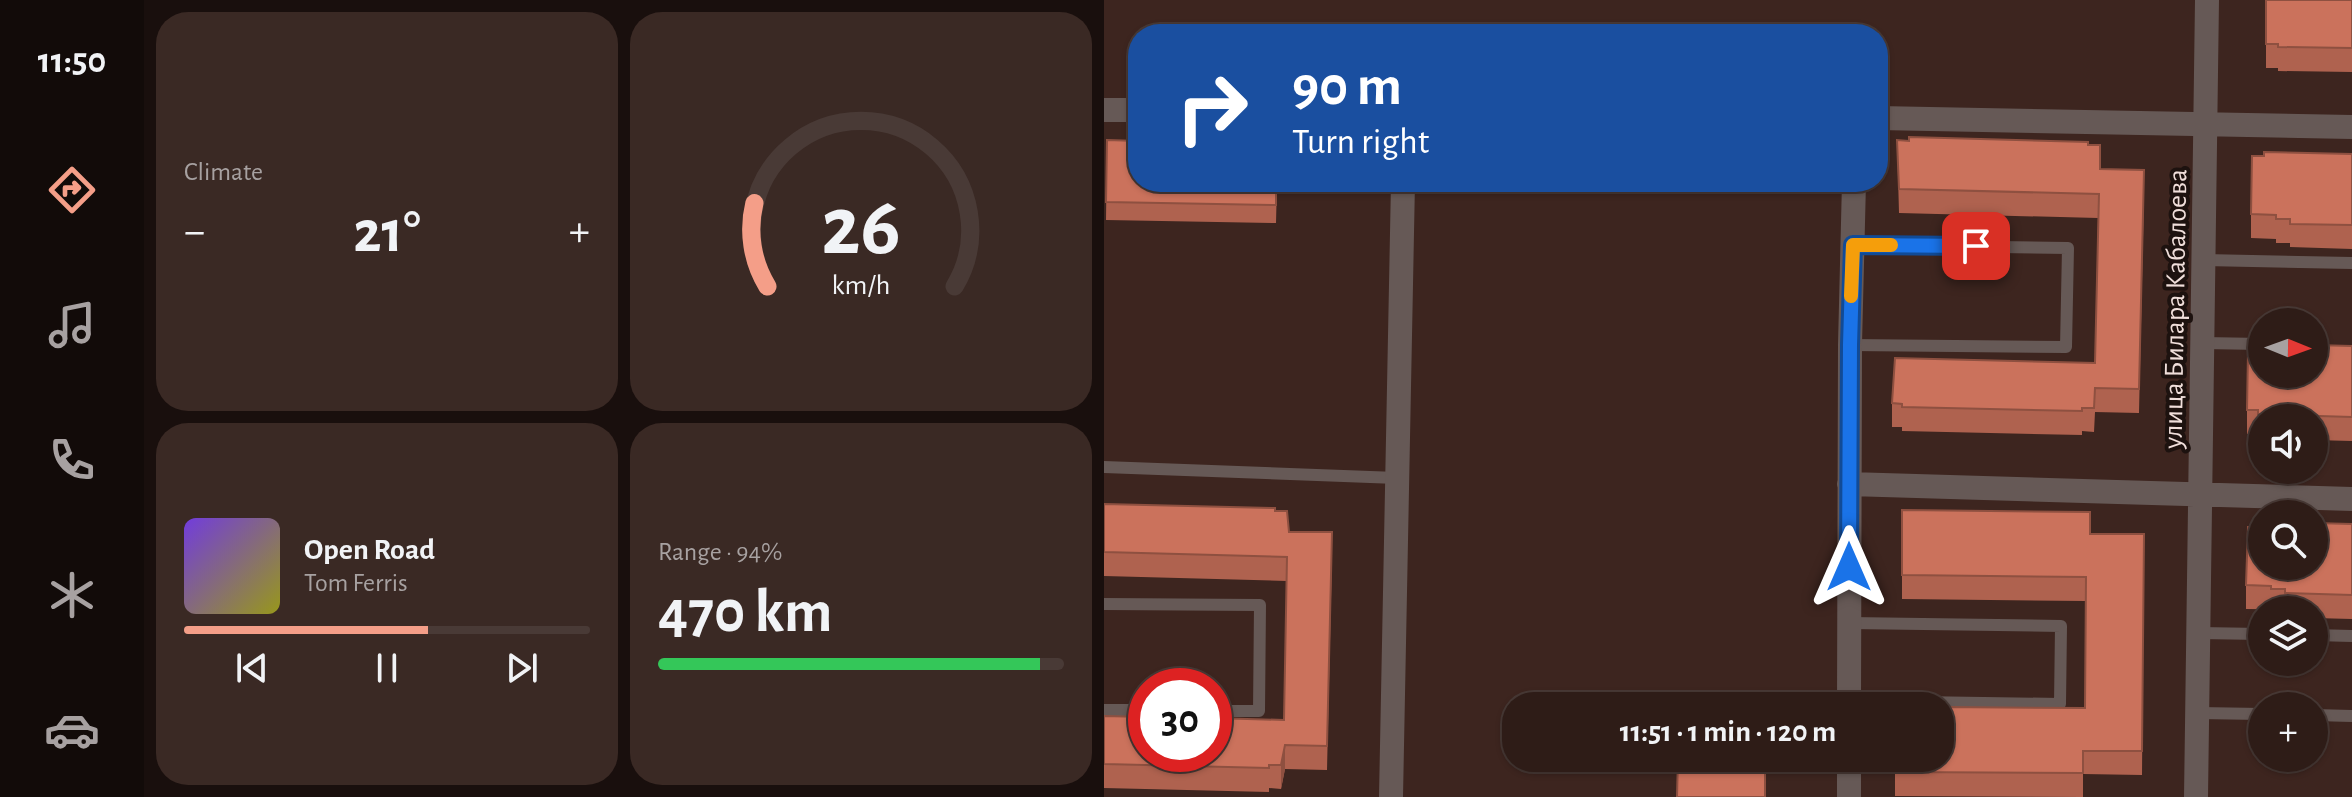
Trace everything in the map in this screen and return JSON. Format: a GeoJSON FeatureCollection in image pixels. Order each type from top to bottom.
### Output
{"type":"FeatureCollection","features":[{"type":"Feature","properties":{"kind":"street","name":"улица Билара Кабалоева"},"geometry":{"type":"LineString","coordinates":[[2196,797],[2207,0]]}},
{"type":"Feature","properties":{"kind":"street"},"geometry":{"type":"LineString","coordinates":[[1104,110],[1128,110]]}},
{"type":"Feature","properties":{"kind":"street"},"geometry":{"type":"LineString","coordinates":[[1888,118],[2352,127]]}},
{"type":"Feature","properties":{"kind":"street"},"geometry":{"type":"LineString","coordinates":[[1391,797],[1403,192]]}},
{"type":"Feature","properties":{"kind":"street"},"geometry":{"type":"LineString","coordinates":[[1849,692],[1854,192]]}},
{"type":"Feature","properties":{"kind":"street"},"geometry":{"type":"LineString","coordinates":[[1849,484],[2352,499]]}},
{"type":"Feature","properties":{"kind":"street"},"geometry":{"type":"LineString","coordinates":[[1849,772],[1849,797]]}},
{"type":"Feature","properties":{"kind":"lane"},"geometry":{"type":"LineString","coordinates":[[1850,345],[2066,347],[2068,248],[1853,245]]}},
{"type":"Feature","properties":{"kind":"lane"},"geometry":{"type":"LineString","coordinates":[[2204,260],[2352,263]]}},
{"type":"Feature","properties":{"kind":"lane"},"geometry":{"type":"LineString","coordinates":[[2203,343],[2248,344]]}},
{"type":"Feature","properties":{"kind":"lane"},"geometry":{"type":"LineString","coordinates":[[1104,467],[1397,478]]}},
{"type":"Feature","properties":{"kind":"lane"},"geometry":{"type":"LineString","coordinates":[[1104,604],[1260,605],[1259,711],[1232,711]]}},
{"type":"Feature","properties":{"kind":"lane"},"geometry":{"type":"LineString","coordinates":[[1849,623],[2061,626],[2060,704],[1954,704]]}},
{"type":"Feature","properties":{"kind":"lane"},"geometry":{"type":"LineString","coordinates":[[2199,633],[2248,634]]}},
{"type":"Feature","properties":{"kind":"lane"},"geometry":{"type":"LineString","coordinates":[[2328,635],[2352,636]]}},
{"type":"Feature","properties":{"kind":"lane"},"geometry":{"type":"LineString","coordinates":[[1104,710],[1128,710]]}},
{"type":"Feature","properties":{"kind":"lane"},"geometry":{"type":"LineString","coordinates":[[2198,713],[2248,714]]}},
{"type":"Feature","properties":{"kind":"lane"},"geometry":{"type":"LineString","coordinates":[[2328,715],[2352,716]]}},
{"type":"Feature","properties":{"kind":"building"},"geometry":{"type":"Polygon","coordinates":[[[2266,0],[2352,0],[2352,48],[2278,47],[2278,44],[2266,44],[2266,0]]]}},
{"type":"Feature","properties":{"kind":"building"},"geometry":{"type":"Polygon","coordinates":[[[1909,137],[2088,142],[2088,145],[2100,145],[2100,169],[2144,170],[2139,389],[2095,388],[2094,408],[2082,408],[2082,411],[1902,407],[1902,404],[1892,403],[1895,358],[2095,363],[2099,194],[1899,189],[1897,140],[1909,141],[1909,137]]]}},
{"type":"Feature","properties":{"kind":"building"},"geometry":{"type":"Polygon","coordinates":[[[1107,140],[1128,141],[1128,192],[1276,192],[1276,205],[1106,202],[1107,140]]]}},
{"type":"Feature","properties":{"kind":"building"},"geometry":{"type":"Polygon","coordinates":[[[2264,152],[2352,154],[2352,225],[2290,224],[2290,219],[2276,219],[2276,215],[2251,214],[2252,156],[2264,156],[2264,152]]]}},
{"type":"Feature","properties":{"kind":"building"},"geometry":{"type":"Polygon","coordinates":[[[2328,345],[2352,346],[2352,417],[2328,416],[2328,404],[2248,404],[2247,410],[2248,351],[2248,388],[2328,388],[2328,345]]]}},
{"type":"Feature","properties":{"kind":"building"},"geometry":{"type":"Polygon","coordinates":[[[1104,504],[1275,508],[1275,511],[1287,511],[1289,532],[1332,532],[1327,746],[1285,745],[1281,765],[1269,765],[1269,768],[1232,767],[1232,719],[1284,720],[1287,557],[1104,552],[1104,504]]]}},
{"type":"Feature","properties":{"kind":"building"},"geometry":{"type":"Polygon","coordinates":[[[1902,510],[2090,512],[2090,534],[2144,534],[2142,751],[2083,751],[2083,773],[1895,772],[1954,772],[1954,707],[2085,708],[2086,577],[1902,575],[1902,510]]]}},
{"type":"Feature","properties":{"kind":"building"},"geometry":{"type":"Polygon","coordinates":[[[2328,523],[2352,524],[2352,595],[2285,593],[2285,589],[2271,589],[2271,586],[2246,585],[2248,527],[2248,580],[2328,580],[2328,523]]]}},
{"type":"Feature","properties":{"kind":"building"},"geometry":{"type":"Polygon","coordinates":[[[1104,716],[1128,717],[1128,765],[1104,764],[1104,716]]]}},
{"type":"Feature","properties":{"kind":"building"},"geometry":{"type":"Polygon","coordinates":[[[1678,772],[1765,772],[1765,797],[1677,797],[1678,772]]]}},
{"type":"Feature","properties":{"kind":"slow traffic"},"geometry":{"type":"LineString","coordinates":[[1851,296],[1853,245],[1891,245]]}},
{"type":"Feature","properties":{"kind":"route"},"geometry":{"type":"LineString","coordinates":[[1849,567],[1853,245],[1976,246]]}}]}
